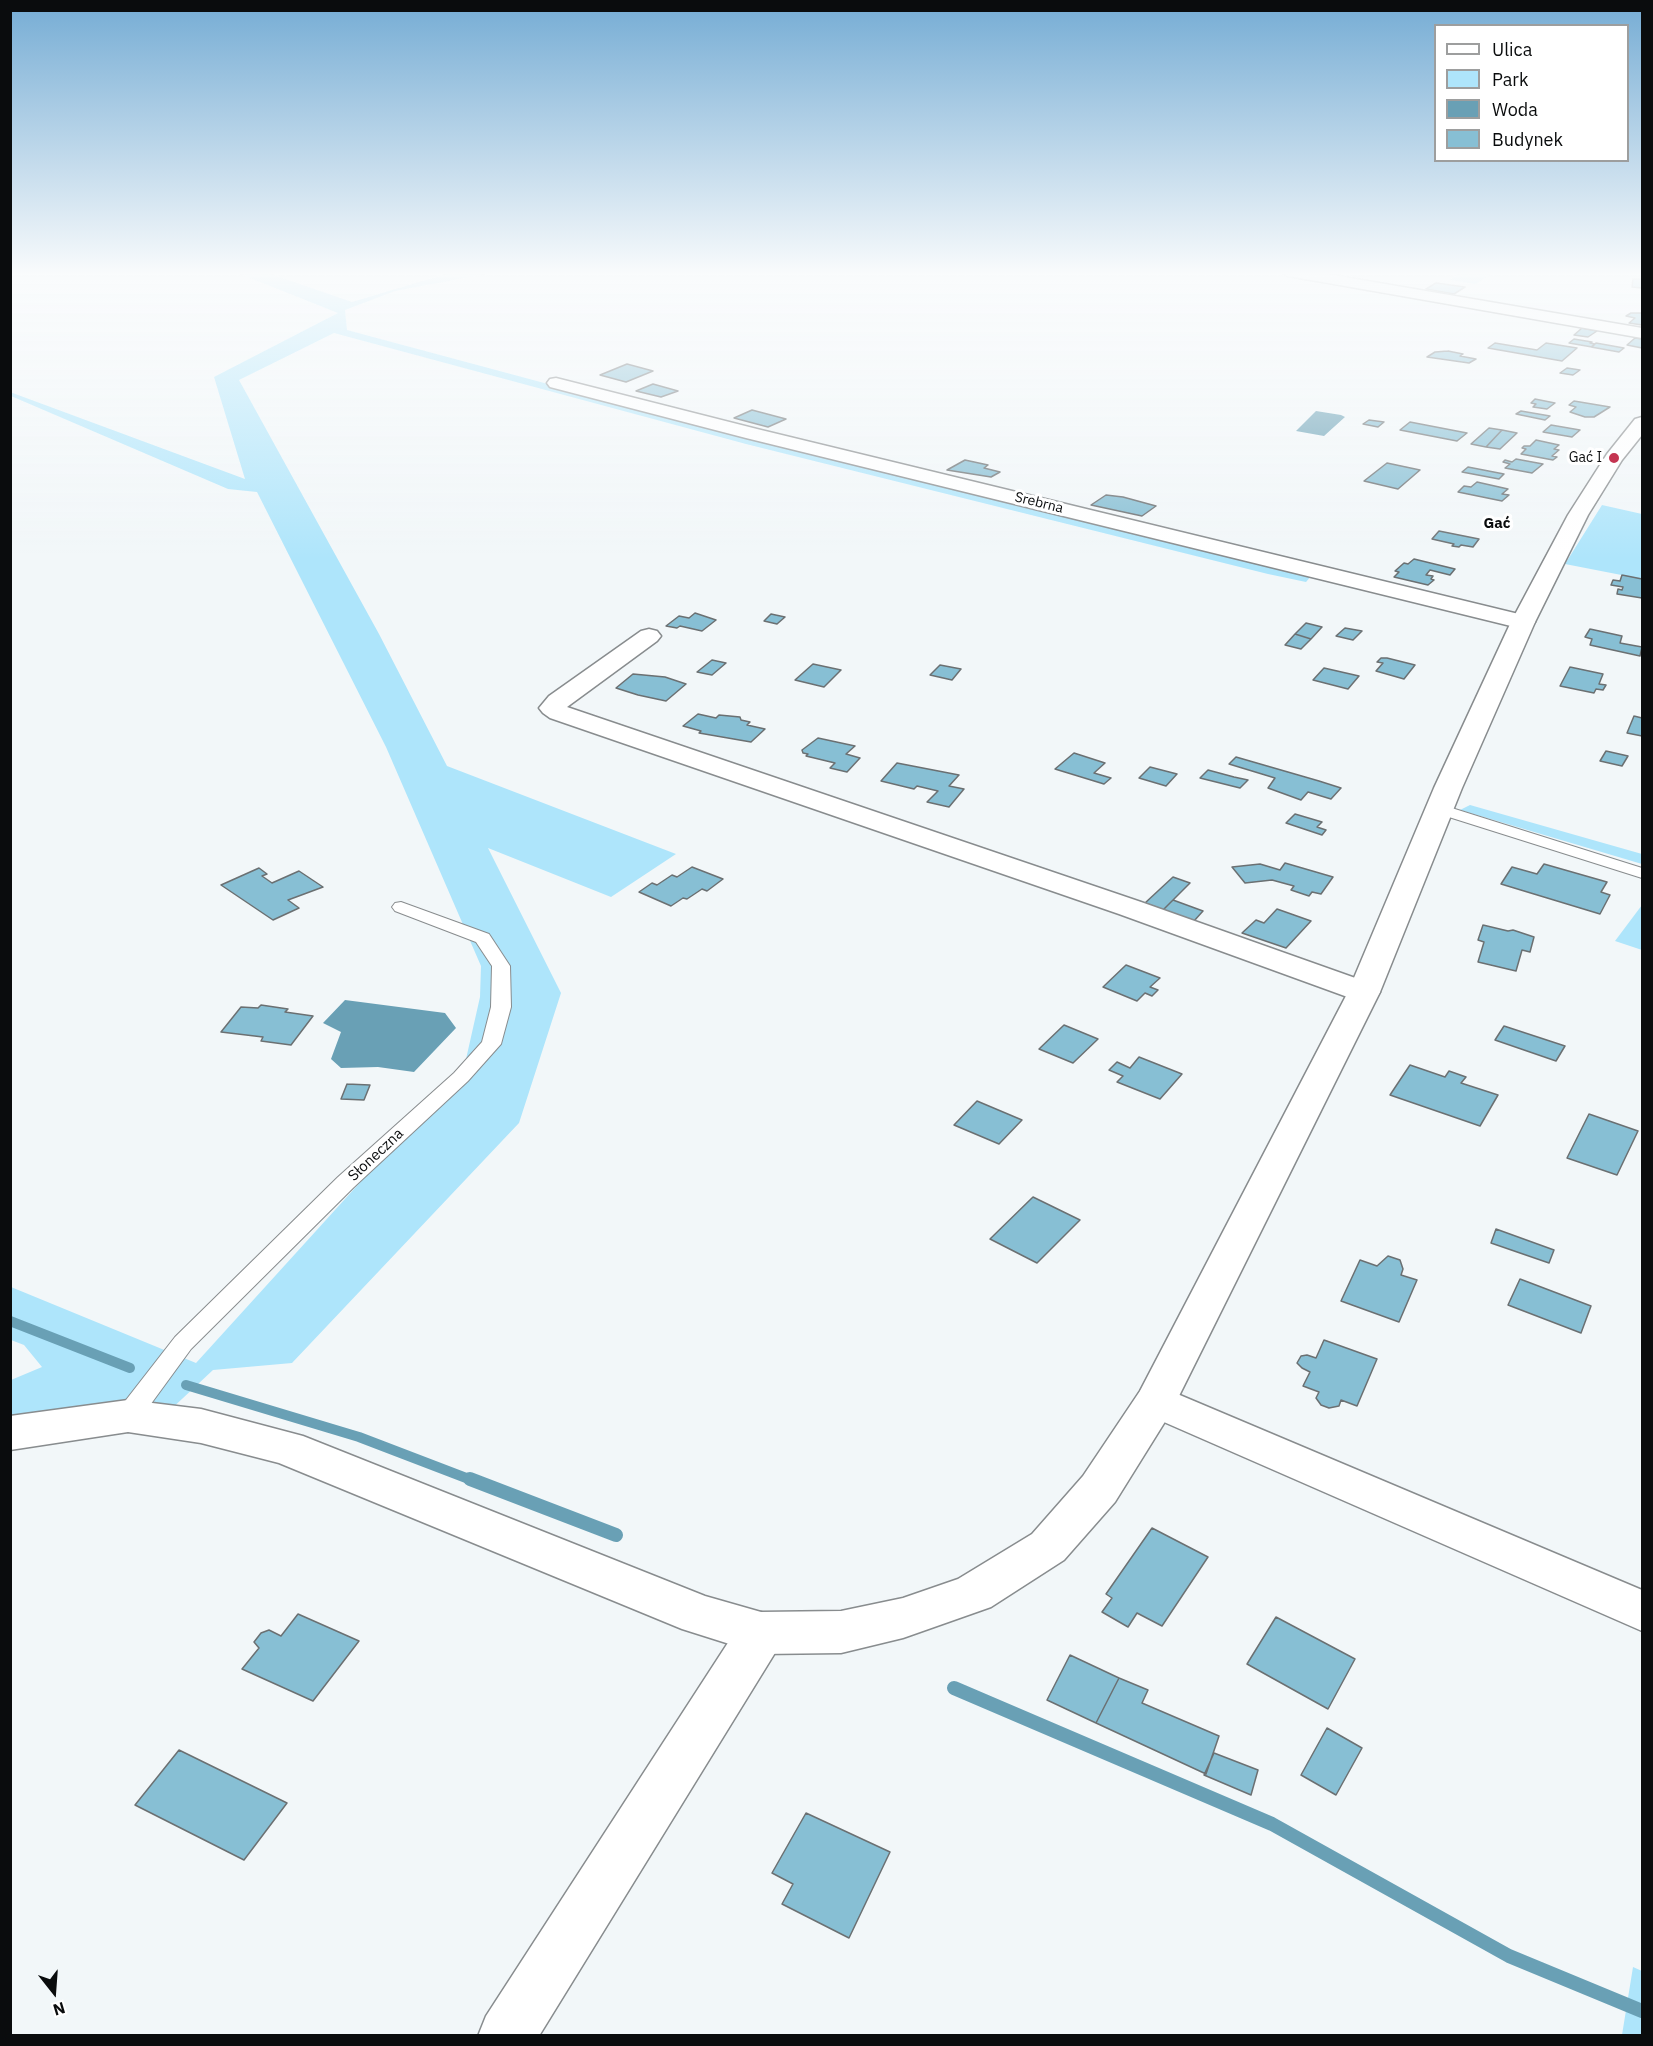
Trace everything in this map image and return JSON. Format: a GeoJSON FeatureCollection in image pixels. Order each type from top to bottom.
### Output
{"type":"FeatureCollection","features":[{"type":"Feature","properties":{"kind":"street","name":"Srebrna"},"geometry":{"type":"LineString","coordinates":[[556,383],[753,434],[1523,622]]}},
{"type":"Feature","properties":{"kind":"street"},"geometry":{"type":"LineString","coordinates":[[10,1433],[128,1416],[201,1426],[288,1448],[699,1615],[761,1633],[841,1632],[903,1618],[975,1593],[1048,1547],[1099,1489],[1156,1401],[1364,992],[1440,809],[1523,622],[1578,515],[1614,458],[1642,423]]}},
{"type":"Feature","properties":{"kind":"street"},"geometry":{"type":"LineString","coordinates":[[649,636],[558,701],[552,708],[559,713],[1118,904],[1364,992]]}},
{"type":"Feature","properties":{"kind":"street"},"geometry":{"type":"LineString","coordinates":[[1156,1401],[1642,1611]]}},
{"type":"Feature","properties":{"kind":"street"},"geometry":{"type":"LineString","coordinates":[[506,2036],[761,1633]]}},
{"type":"Feature","properties":{"kind":"lane"},"geometry":{"type":"LineString","coordinates":[[1440,809],[1642,873]]}},
{"type":"Feature","properties":{"kind":"lane","name":"Słoneczna"},"geometry":{"type":"LineString","coordinates":[[128,1416],[183,1343],[346,1182],[461,1077],[491,1044],[501,1007],[501,966],[483,938],[401,906]]}},
{"type":"Feature","properties":{"kind":"green space"},"geometry":{"type":"Polygon","coordinates":[[[232,367],[264,367],[239,380],[379,634],[447,766],[676,854],[611,897],[488,848],[561,993],[519,1123],[292,1363],[213,1370],[152,1427],[11,1431],[11,1380],[42,1367],[24,1345],[11,1340],[11,1287],[196,1363],[464,1068],[480,997],[481,966],[386,747],[257,492],[228,489],[11,396],[10,392],[245,479],[214,377],[232,367]]]}},
{"type":"Feature","properties":{"kind":"green space"},"geometry":{"type":"Polygon","coordinates":[[[462,367],[487,367],[816,456],[1312,575],[1306,582],[1268,574],[746,444],[462,367]]]}},
{"type":"Feature","properties":{"kind":"green space"},"geometry":{"type":"Polygon","coordinates":[[[1602,505],[1642,514],[1642,579],[1565,564],[1602,505]]]}},
{"type":"Feature","properties":{"kind":"green space"},"geometry":{"type":"Polygon","coordinates":[[[1470,805],[1642,854],[1642,864],[1460,810],[1470,805]]]}},
{"type":"Feature","properties":{"kind":"green space"},"geometry":{"type":"Polygon","coordinates":[[[1642,905],[1642,950],[1615,941],[1642,905]]]}},
{"type":"Feature","properties":{"kind":"green space"},"geometry":{"type":"Polygon","coordinates":[[[1633,1967],[1642,1971],[1642,2035],[1622,2035],[1633,1967]]]}},
{"type":"Feature","properties":{"kind":"water"},"geometry":{"type":"Polygon","coordinates":[[[1316,411],[1345,417],[1324,436],[1296,431],[1316,411]]]}},
{"type":"Feature","properties":{"kind":"water"},"geometry":{"type":"Polygon","coordinates":[[[345,1000],[445,1013],[456,1028],[414,1072],[378,1067],[341,1068],[331,1059],[341,1032],[323,1023],[345,1000]]]}},
{"type":"Feature","properties":{"kind":"building"},"geometry":{"type":"Polygon","coordinates":[[[618,367],[640,367],[653,371],[626,382],[600,375],[618,367]]]}},
{"type":"Feature","properties":{"kind":"building"},"geometry":{"type":"Polygon","coordinates":[[[1567,368],[1580,370],[1573,375],[1560,373],[1567,368]]]}},
{"type":"Feature","properties":{"kind":"building"},"geometry":{"type":"Polygon","coordinates":[[[653,384],[678,391],[661,397],[636,391],[653,384]]]}},
{"type":"Feature","properties":{"kind":"building"},"geometry":{"type":"Polygon","coordinates":[[[1535,399],[1555,403],[1547,409],[1533,407],[1536,404],[1531,403],[1535,399]]]}},
{"type":"Feature","properties":{"kind":"building"},"geometry":{"type":"Polygon","coordinates":[[[1574,401],[1610,407],[1594,417],[1585,417],[1570,412],[1576,407],[1569,405],[1574,401]]]}},
{"type":"Feature","properties":{"kind":"building"},"geometry":{"type":"Polygon","coordinates":[[[752,410],[786,419],[768,427],[734,418],[752,410]]]}},
{"type":"Feature","properties":{"kind":"building"},"geometry":{"type":"Polygon","coordinates":[[[1521,411],[1550,416],[1545,420],[1516,414],[1521,411]]]}},
{"type":"Feature","properties":{"kind":"building"},"geometry":{"type":"Polygon","coordinates":[[[1369,420],[1384,422],[1378,427],[1363,424],[1369,420]]]}},
{"type":"Feature","properties":{"kind":"building"},"geometry":{"type":"Polygon","coordinates":[[[1410,422],[1467,433],[1457,441],[1400,430],[1410,422]]]}},
{"type":"Feature","properties":{"kind":"building"},"geometry":{"type":"Polygon","coordinates":[[[1551,425],[1580,430],[1572,437],[1543,432],[1551,425]]]}},
{"type":"Feature","properties":{"kind":"building"},"geometry":{"type":"Polygon","coordinates":[[[1489,428],[1502,430],[1486,447],[1471,444],[1489,428]]]}},
{"type":"Feature","properties":{"kind":"building"},"geometry":{"type":"Polygon","coordinates":[[[1502,430],[1517,433],[1500,449],[1486,447],[1502,430]]]}},
{"type":"Feature","properties":{"kind":"building"},"geometry":{"type":"Polygon","coordinates":[[[1536,440],[1559,445],[1554,449],[1559,450],[1552,456],[1557,457],[1553,460],[1521,454],[1526,449],[1522,448],[1524,446],[1530,446],[1536,440]]]}},
{"type":"Feature","properties":{"kind":"building"},"geometry":{"type":"Polygon","coordinates":[[[1516,459],[1543,464],[1532,473],[1505,468],[1510,464],[1503,462],[1505,460],[1512,462],[1516,459]]]}},
{"type":"Feature","properties":{"kind":"building"},"geometry":{"type":"Polygon","coordinates":[[[965,460],[988,465],[984,468],[1000,472],[991,477],[947,470],[965,460]]]}},
{"type":"Feature","properties":{"kind":"building"},"geometry":{"type":"Polygon","coordinates":[[[1387,463],[1420,470],[1398,489],[1364,481],[1387,463]]]}},
{"type":"Feature","properties":{"kind":"building"},"geometry":{"type":"Polygon","coordinates":[[[1468,467],[1504,474],[1499,479],[1462,472],[1468,467]]]}},
{"type":"Feature","properties":{"kind":"building"},"geometry":{"type":"Polygon","coordinates":[[[1477,482],[1508,489],[1502,494],[1509,495],[1502,501],[1458,492],[1464,486],[1471,487],[1477,482]]]}},
{"type":"Feature","properties":{"kind":"building"},"geometry":{"type":"Polygon","coordinates":[[[1106,495],[1156,506],[1142,516],[1091,505],[1106,495]]]}},
{"type":"Feature","properties":{"kind":"building"},"geometry":{"type":"Polygon","coordinates":[[[1439,531],[1479,539],[1473,547],[1452,546],[1454,544],[1432,539],[1439,531]]]}},
{"type":"Feature","properties":{"kind":"building"},"geometry":{"type":"Polygon","coordinates":[[[1414,559],[1455,569],[1450,575],[1430,570],[1426,575],[1433,576],[1431,579],[1434,580],[1428,585],[1394,577],[1399,572],[1395,571],[1404,563],[1408,564],[1414,559]]]}},
{"type":"Feature","properties":{"kind":"building"},"geometry":{"type":"Polygon","coordinates":[[[1622,575],[1642,579],[1642,598],[1617,594],[1618,589],[1622,590],[1623,587],[1611,585],[1613,580],[1620,581],[1622,575]]]}},
{"type":"Feature","properties":{"kind":"building"},"geometry":{"type":"Polygon","coordinates":[[[695,613],[716,620],[702,631],[680,626],[677,628],[666,626],[679,616],[689,618],[695,613]]]}},
{"type":"Feature","properties":{"kind":"building"},"geometry":{"type":"Polygon","coordinates":[[[771,614],[785,617],[777,624],[764,621],[771,614]]]}},
{"type":"Feature","properties":{"kind":"building"},"geometry":{"type":"Polygon","coordinates":[[[1306,623],[1322,627],[1311,639],[1295,634],[1306,623]]]}},
{"type":"Feature","properties":{"kind":"building"},"geometry":{"type":"Polygon","coordinates":[[[1345,628],[1362,631],[1353,640],[1336,636],[1345,628]]]}},
{"type":"Feature","properties":{"kind":"building"},"geometry":{"type":"Polygon","coordinates":[[[1590,629],[1622,636],[1620,643],[1642,647],[1640,656],[1590,645],[1592,639],[1585,637],[1590,629]]]}},
{"type":"Feature","properties":{"kind":"building"},"geometry":{"type":"Polygon","coordinates":[[[1295,634],[1311,639],[1301,649],[1285,645],[1295,634]]]}},
{"type":"Feature","properties":{"kind":"building"},"geometry":{"type":"Polygon","coordinates":[[[1381,658],[1415,665],[1404,679],[1376,671],[1383,663],[1377,662],[1381,658]]]}},
{"type":"Feature","properties":{"kind":"building"},"geometry":{"type":"Polygon","coordinates":[[[712,660],[726,663],[712,675],[697,672],[712,660]]]}},
{"type":"Feature","properties":{"kind":"building"},"geometry":{"type":"Polygon","coordinates":[[[813,664],[841,670],[824,687],[795,680],[813,664]]]}},
{"type":"Feature","properties":{"kind":"building"},"geometry":{"type":"Polygon","coordinates":[[[940,665],[961,669],[952,680],[930,675],[940,665]]]}},
{"type":"Feature","properties":{"kind":"building"},"geometry":{"type":"Polygon","coordinates":[[[1570,667],[1603,674],[1599,684],[1606,685],[1603,690],[1596,689],[1594,693],[1560,686],[1570,667]]]}},
{"type":"Feature","properties":{"kind":"building"},"geometry":{"type":"Polygon","coordinates":[[[1324,668],[1359,676],[1348,689],[1313,680],[1324,668]]]}},
{"type":"Feature","properties":{"kind":"building"},"geometry":{"type":"Polygon","coordinates":[[[633,674],[665,677],[686,684],[666,701],[616,688],[633,674]]]}},
{"type":"Feature","properties":{"kind":"building"},"geometry":{"type":"Polygon","coordinates":[[[698,714],[716,718],[719,715],[740,717],[741,720],[750,722],[747,725],[765,729],[751,742],[699,733],[701,731],[683,726],[698,714]]]}},
{"type":"Feature","properties":{"kind":"building"},"geometry":{"type":"Polygon","coordinates":[[[1634,716],[1642,718],[1642,736],[1627,733],[1634,716]]]}},
{"type":"Feature","properties":{"kind":"building"},"geometry":{"type":"Polygon","coordinates":[[[818,738],[855,746],[846,754],[860,758],[847,772],[830,768],[835,763],[806,756],[808,754],[803,753],[802,750],[818,738]]]}},
{"type":"Feature","properties":{"kind":"building"},"geometry":{"type":"Polygon","coordinates":[[[1606,751],[1628,756],[1622,766],[1600,761],[1606,751]]]}},
{"type":"Feature","properties":{"kind":"building"},"geometry":{"type":"Polygon","coordinates":[[[1074,753],[1105,763],[1094,773],[1111,778],[1104,784],[1055,769],[1074,753]]]}},
{"type":"Feature","properties":{"kind":"building"},"geometry":{"type":"Polygon","coordinates":[[[1236,757],[1341,788],[1331,799],[1308,792],[1301,800],[1268,788],[1275,778],[1229,764],[1236,757]]]}},
{"type":"Feature","properties":{"kind":"building"},"geometry":{"type":"Polygon","coordinates":[[[897,763],[959,775],[949,786],[964,789],[949,807],[927,802],[938,791],[917,786],[914,789],[881,781],[897,763]]]}},
{"type":"Feature","properties":{"kind":"building"},"geometry":{"type":"Polygon","coordinates":[[[1150,767],[1177,774],[1166,786],[1139,778],[1150,767]]]}},
{"type":"Feature","properties":{"kind":"building"},"geometry":{"type":"Polygon","coordinates":[[[1208,770],[1248,780],[1240,788],[1200,778],[1208,770]]]}},
{"type":"Feature","properties":{"kind":"building"},"geometry":{"type":"Polygon","coordinates":[[[1295,814],[1322,822],[1317,827],[1326,830],[1322,835],[1286,823],[1295,814]]]}},
{"type":"Feature","properties":{"kind":"building"},"geometry":{"type":"Polygon","coordinates":[[[1285,863],[1333,877],[1321,894],[1312,892],[1309,896],[1291,890],[1294,886],[1272,880],[1245,883],[1232,867],[1260,864],[1280,870],[1285,863]]]}},
{"type":"Feature","properties":{"kind":"building"},"geometry":{"type":"Polygon","coordinates":[[[1544,864],[1607,882],[1601,892],[1610,895],[1600,914],[1501,884],[1512,867],[1537,874],[1544,864]]]}},
{"type":"Feature","properties":{"kind":"building"},"geometry":{"type":"Polygon","coordinates":[[[692,867],[723,879],[707,891],[702,889],[671,906],[639,892],[652,883],[657,885],[672,875],[677,877],[692,867]]]}},
{"type":"Feature","properties":{"kind":"building"},"geometry":{"type":"Polygon","coordinates":[[[259,868],[267,874],[262,876],[272,883],[299,871],[323,887],[288,900],[299,908],[273,920],[221,885],[259,868]]]}},
{"type":"Feature","properties":{"kind":"building"},"geometry":{"type":"Polygon","coordinates":[[[1173,877],[1190,883],[1163,910],[1145,903],[1173,877]]]}},
{"type":"Feature","properties":{"kind":"building"},"geometry":{"type":"Polygon","coordinates":[[[1173,900],[1203,911],[1194,921],[1163,910],[1173,900]]]}},
{"type":"Feature","properties":{"kind":"building"},"geometry":{"type":"Polygon","coordinates":[[[1277,909],[1311,921],[1286,948],[1242,933],[1256,920],[1264,923],[1277,909]]]}},
{"type":"Feature","properties":{"kind":"building"},"geometry":{"type":"Polygon","coordinates":[[[1483,925],[1508,931],[1513,930],[1534,937],[1530,952],[1522,950],[1516,971],[1478,962],[1484,942],[1478,940],[1483,925]]]}},
{"type":"Feature","properties":{"kind":"building"},"geometry":{"type":"Polygon","coordinates":[[[1126,965],[1160,978],[1150,987],[1158,990],[1152,996],[1145,993],[1137,1001],[1103,987],[1126,965]]]}},
{"type":"Feature","properties":{"kind":"building"},"geometry":{"type":"Polygon","coordinates":[[[261,1005],[288,1009],[285,1012],[313,1016],[291,1045],[261,1041],[263,1037],[221,1032],[241,1007],[258,1008],[261,1005]]]}},
{"type":"Feature","properties":{"kind":"building"},"geometry":{"type":"Polygon","coordinates":[[[1064,1025],[1098,1039],[1073,1063],[1039,1049],[1064,1025]]]}},
{"type":"Feature","properties":{"kind":"building"},"geometry":{"type":"Polygon","coordinates":[[[1504,1026],[1565,1046],[1556,1061],[1495,1040],[1504,1026]]]}},
{"type":"Feature","properties":{"kind":"building"},"geometry":{"type":"Polygon","coordinates":[[[1139,1057],[1182,1074],[1160,1099],[1117,1082],[1123,1076],[1109,1070],[1117,1062],[1130,1068],[1139,1057]]]}},
{"type":"Feature","properties":{"kind":"building"},"geometry":{"type":"Polygon","coordinates":[[[1410,1065],[1445,1077],[1449,1071],[1466,1077],[1461,1083],[1498,1095],[1480,1126],[1390,1095],[1410,1065]]]}},
{"type":"Feature","properties":{"kind":"building"},"geometry":{"type":"Polygon","coordinates":[[[347,1084],[370,1085],[364,1100],[341,1099],[347,1084]]]}},
{"type":"Feature","properties":{"kind":"building"},"geometry":{"type":"Polygon","coordinates":[[[977,1101],[1022,1120],[999,1144],[954,1125],[977,1101]]]}},
{"type":"Feature","properties":{"kind":"building"},"geometry":{"type":"Polygon","coordinates":[[[1589,1114],[1638,1131],[1617,1175],[1567,1158],[1589,1114]]]}},
{"type":"Feature","properties":{"kind":"building"},"geometry":{"type":"Polygon","coordinates":[[[1033,1197],[1080,1220],[1037,1263],[990,1239],[1033,1197]]]}},
{"type":"Feature","properties":{"kind":"building"},"geometry":{"type":"Polygon","coordinates":[[[1496,1229],[1554,1250],[1549,1263],[1491,1243],[1496,1229]]]}},
{"type":"Feature","properties":{"kind":"building"},"geometry":{"type":"Polygon","coordinates":[[[1388,1256],[1400,1260],[1403,1269],[1401,1275],[1417,1280],[1399,1322],[1341,1301],[1360,1260],[1377,1266],[1388,1256]]]}},
{"type":"Feature","properties":{"kind":"building"},"geometry":{"type":"Polygon","coordinates":[[[1520,1279],[1591,1306],[1581,1333],[1508,1305],[1520,1279]]]}},
{"type":"Feature","properties":{"kind":"building"},"geometry":{"type":"Polygon","coordinates":[[[1324,1340],[1377,1359],[1357,1406],[1341,1400],[1339,1406],[1329,1408],[1321,1405],[1316,1398],[1319,1392],[1303,1386],[1310,1372],[1297,1363],[1301,1356],[1316,1358],[1324,1340]]]}},
{"type":"Feature","properties":{"kind":"building"},"geometry":{"type":"Polygon","coordinates":[[[1152,1528],[1208,1557],[1162,1626],[1137,1613],[1128,1627],[1102,1612],[1112,1598],[1106,1594],[1152,1528]]]}},
{"type":"Feature","properties":{"kind":"building"},"geometry":{"type":"Polygon","coordinates":[[[298,1614],[359,1641],[313,1701],[242,1669],[259,1648],[254,1642],[261,1633],[269,1630],[281,1636],[298,1614]]]}},
{"type":"Feature","properties":{"kind":"building"},"geometry":{"type":"Polygon","coordinates":[[[1276,1617],[1355,1659],[1328,1709],[1247,1664],[1276,1617]]]}},
{"type":"Feature","properties":{"kind":"building"},"geometry":{"type":"Polygon","coordinates":[[[1070,1655],[1119,1678],[1096,1723],[1047,1700],[1070,1655]]]}},
{"type":"Feature","properties":{"kind":"building"},"geometry":{"type":"Polygon","coordinates":[[[1119,1678],[1148,1690],[1142,1703],[1219,1736],[1206,1774],[1096,1723],[1119,1678]]]}},
{"type":"Feature","properties":{"kind":"building"},"geometry":{"type":"Polygon","coordinates":[[[1327,1728],[1362,1748],[1336,1795],[1301,1775],[1327,1728]]]}},
{"type":"Feature","properties":{"kind":"building"},"geometry":{"type":"Polygon","coordinates":[[[179,1750],[287,1803],[244,1860],[135,1805],[179,1750]]]}},
{"type":"Feature","properties":{"kind":"building"},"geometry":{"type":"Polygon","coordinates":[[[1214,1753],[1258,1770],[1251,1795],[1204,1775],[1214,1753]]]}},
{"type":"Feature","properties":{"kind":"building"},"geometry":{"type":"Polygon","coordinates":[[[806,1813],[890,1852],[849,1938],[782,1904],[793,1884],[772,1873],[806,1813]]]}},
{"type":"Feature","properties":{"kind":"waterway"},"geometry":{"type":"LineString","coordinates":[[10,1321],[130,1368]]}},
{"type":"Feature","properties":{"kind":"waterway"},"geometry":{"type":"LineString","coordinates":[[186,1385],[359,1437],[474,1481]]}},
{"type":"Feature","properties":{"kind":"waterway"},"geometry":{"type":"LineString","coordinates":[[470,1479],[616,1535]]}},
{"type":"Feature","properties":{"kind":"waterway"},"geometry":{"type":"LineString","coordinates":[[954,1688],[1272,1824],[1509,1956],[1642,2011]]}},
{"type":"Feature","properties":{"kind":"place","name":"Gać I"},"geometry":{"type":"Point","coordinates":[1614,458]}},
{"type":"Feature","properties":{"kind":"district","name":"Gać"},"geometry":{"type":"Point","coordinates":[1497,524]}}]}
